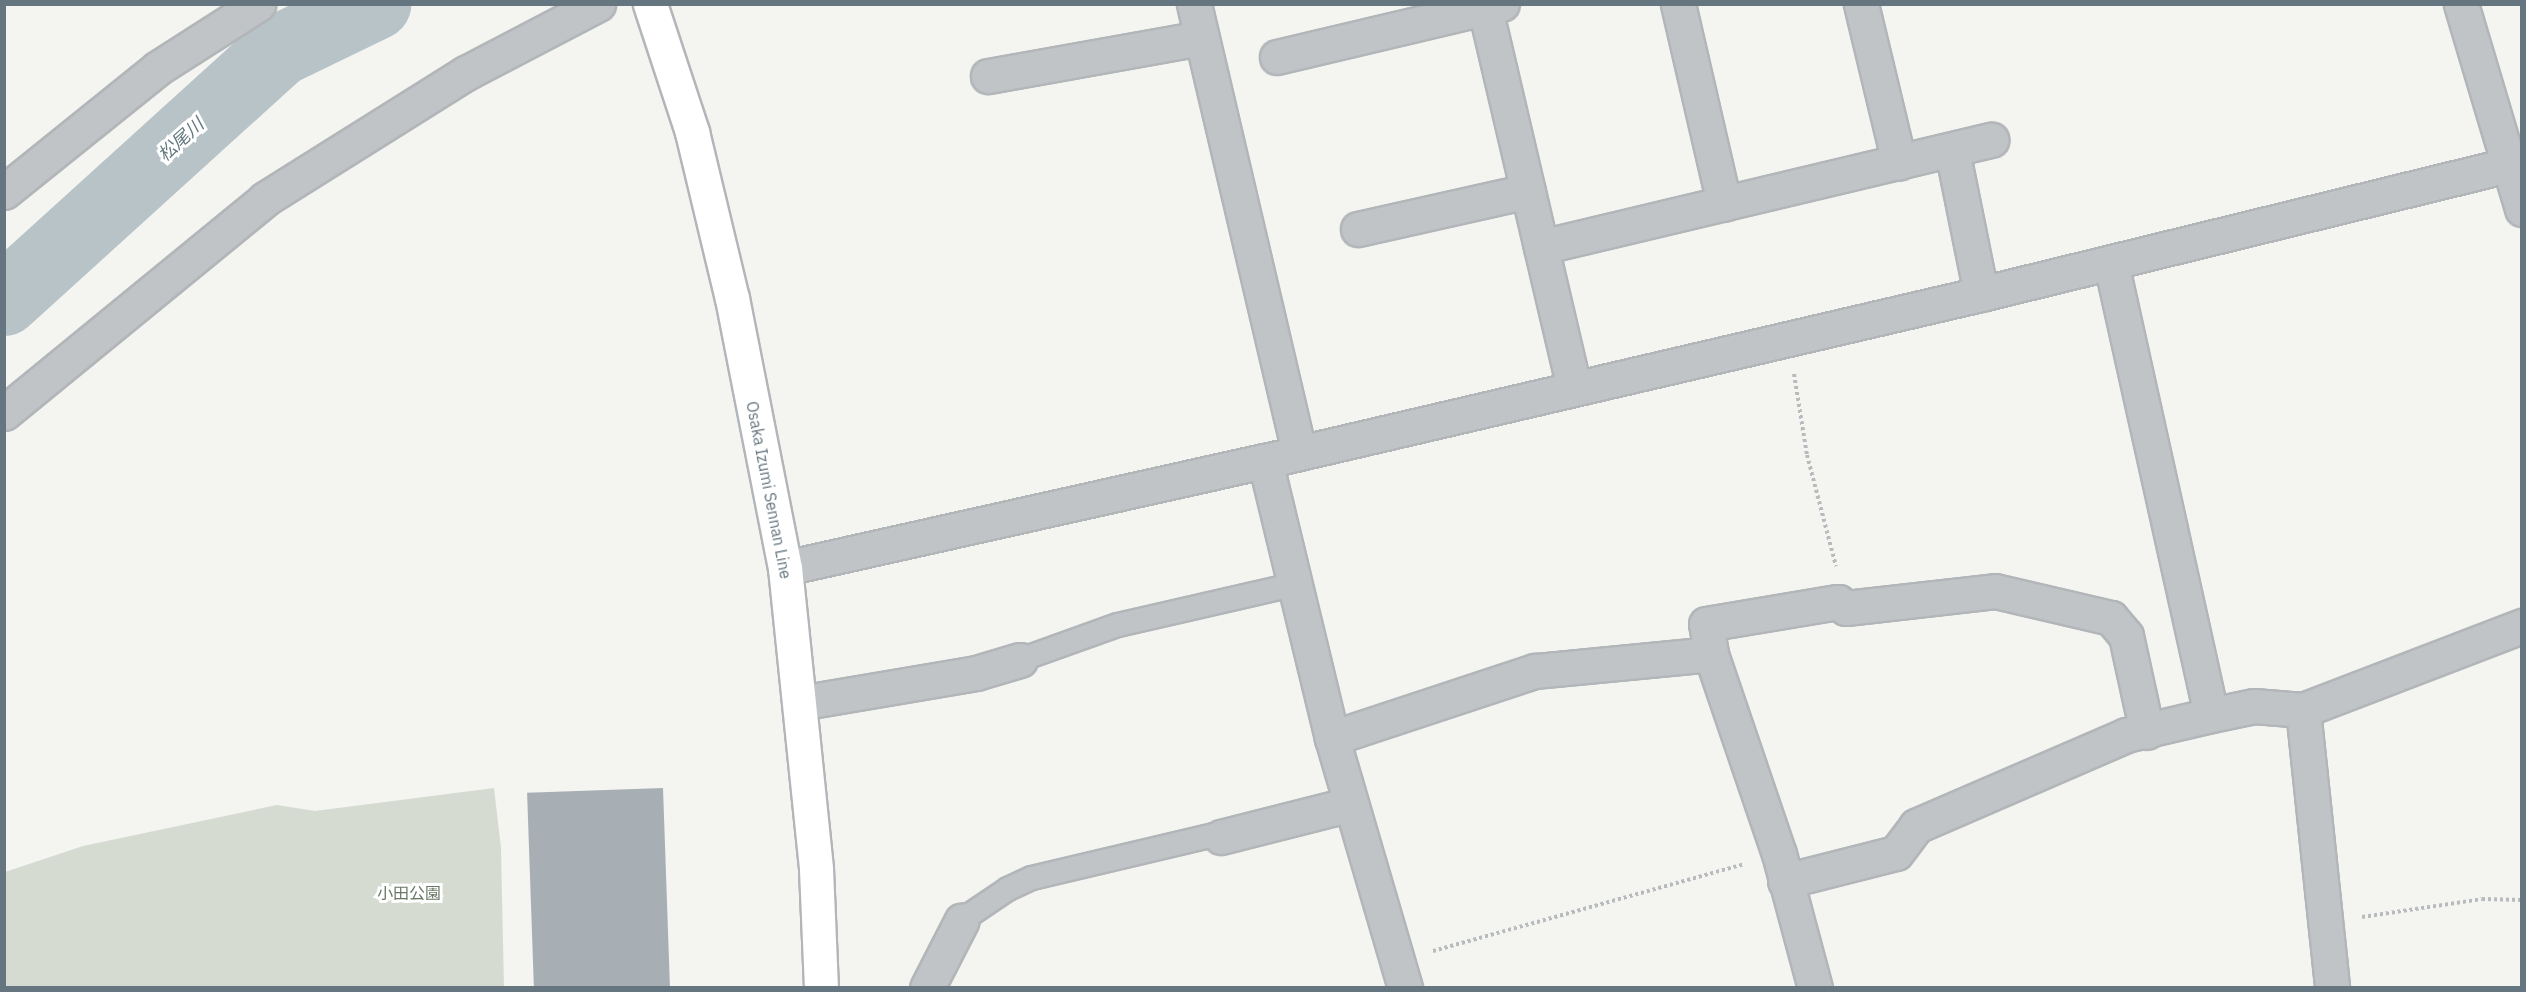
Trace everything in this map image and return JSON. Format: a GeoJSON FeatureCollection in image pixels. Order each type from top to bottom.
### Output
{"type":"FeatureCollection","features":[{"type":"Feature","properties":{"kind":"main road","name":"Osaka Izumi Sennan Line"},"geometry":{"type":"LineString","coordinates":[[650,4],[692,132],[727,276],[785,568],[816,869],[821,987]]}},
{"type":"Feature","properties":{"kind":"street"},"geometry":{"type":"LineString","coordinates":[[4,192],[158,68],[258,4]]}},
{"type":"Feature","properties":{"kind":"street"},"geometry":{"type":"LineString","coordinates":[[4,413],[266,200],[466,73],[598,4]]}},
{"type":"Feature","properties":{"kind":"street"},"geometry":{"type":"LineString","coordinates":[[1194,4],[1299,453]]}},
{"type":"Feature","properties":{"kind":"street"},"geometry":{"type":"LineString","coordinates":[[1678,4],[1724,204]]}},
{"type":"Feature","properties":{"kind":"street"},"geometry":{"type":"LineString","coordinates":[[1861,4],[1899,162]]}},
{"type":"Feature","properties":{"kind":"street"},"geometry":{"type":"LineString","coordinates":[[2461,4],[2522,209]]}},
{"type":"Feature","properties":{"kind":"street"},"geometry":{"type":"LineString","coordinates":[[1277,57],[1490,6],[1528,191],[1574,387]]}},
{"type":"Feature","properties":{"kind":"street"},"geometry":{"type":"LineString","coordinates":[[988,76],[1202,38]]}},
{"type":"Feature","properties":{"kind":"street"},"geometry":{"type":"LineString","coordinates":[[1541,247],[1991,140]]}},
{"type":"Feature","properties":{"kind":"street"},"geometry":{"type":"LineString","coordinates":[[1952,150],[1981,294]]}},
{"type":"Feature","properties":{"kind":"street"},"geometry":{"type":"LineString","coordinates":[[785,568],[1265,461],[1574,387],[1981,294],[2508,165]]}},
{"type":"Feature","properties":{"kind":"street"},"geometry":{"type":"LineString","coordinates":[[1358,229],[1528,191]]}},
{"type":"Feature","properties":{"kind":"street"},"geometry":{"type":"LineString","coordinates":[[2111,262],[2211,715]]}},
{"type":"Feature","properties":{"kind":"street"},"geometry":{"type":"LineString","coordinates":[[1265,461],[1293,585],[1332,738],[1401,974]]}},
{"type":"Feature","properties":{"kind":"street"},"geometry":{"type":"LineString","coordinates":[[1815,987],[1782,868],[1711,654],[1706,624],[1838,602],[1846,608],[1995,591],[2111,618],[2126,636],[2147,732]]}},
{"type":"Feature","properties":{"kind":"street"},"geometry":{"type":"LineString","coordinates":[[1782,868],[1896,853],[1916,826],[2126,735],[2254,706],[2303,710],[2522,626]]}},
{"type":"Feature","properties":{"kind":"street"},"geometry":{"type":"LineString","coordinates":[[1332,738],[1535,671],[1711,654]]}},
{"type":"Feature","properties":{"kind":"street"},"geometry":{"type":"LineString","coordinates":[[799,703],[976,673],[1020,660]]}},
{"type":"Feature","properties":{"kind":"street"},"geometry":{"type":"LineString","coordinates":[[2303,710],[2332,987]]}},
{"type":"Feature","properties":{"kind":"street"},"geometry":{"type":"LineString","coordinates":[[1221,837],[1351,804]]}},
{"type":"Feature","properties":{"kind":"street"},"geometry":{"type":"LineString","coordinates":[[927,987],[962,920]]}},
{"type":"Feature","properties":{"kind":"lane"},"geometry":{"type":"LineString","coordinates":[[1020,660],[1118,626],[1293,585]]}},
{"type":"Feature","properties":{"kind":"lane"},"geometry":{"type":"LineString","coordinates":[[962,920],[1008,889],[1032,878],[1214,835],[1221,837]]}},
{"type":"Feature","properties":{"kind":"path"},"geometry":{"type":"LineString","coordinates":[[1787,338],[1807,454],[1846,608]]}},
{"type":"Feature","properties":{"kind":"path"},"geometry":{"type":"LineString","coordinates":[[1401,974],[1782,868]]}},
{"type":"Feature","properties":{"kind":"path"},"geometry":{"type":"LineString","coordinates":[[2324,922],[2482,899],[2522,900]]}},
{"type":"Feature","properties":{"kind":"green space","name":"小田公園"},"geometry":{"type":"Polygon","coordinates":[[[494,788],[501,848],[504,987],[5,987],[5,872],[83,846],[277,805],[315,811],[494,788]]]}},
{"type":"Feature","properties":{"kind":"building"},"geometry":{"type":"Polygon","coordinates":[[[663,788],[670,988],[534,988],[527,793],[663,788]]]}},
{"type":"Feature","properties":{"kind":"waterway","name":"松尾川"},"geometry":{"type":"LineString","coordinates":[[4,300],[280,50],[375,4]]}}]}
